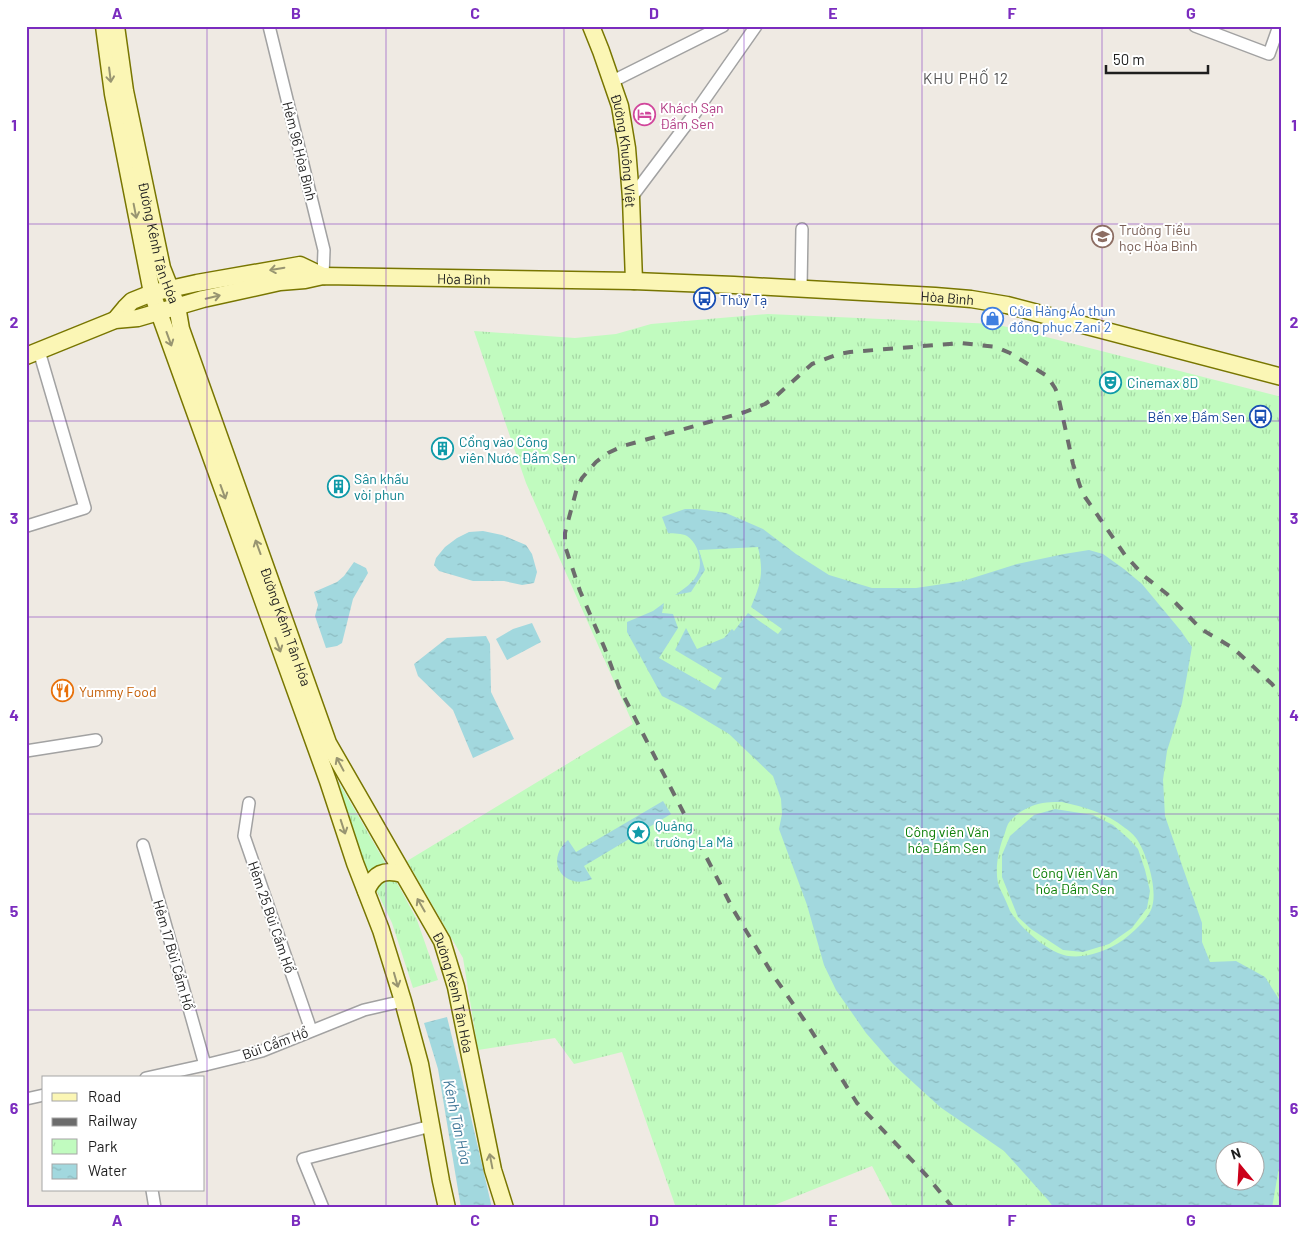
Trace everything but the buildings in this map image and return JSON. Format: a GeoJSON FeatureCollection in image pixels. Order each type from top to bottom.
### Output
{"type":"FeatureCollection","features":[{"type":"Feature","properties":{"kind":"street","name":"Đường Kênh Tân Hóa"},"geometry":{"type":"LineString","coordinates":[[104,26],[113,94],[152,293],[328,781],[355,863],[381,930],[420,1064],[447,1208]]}},
{"type":"Feature","properties":{"kind":"street","name":"Đường Kênh Tân Hóa"},"geometry":{"type":"LineString","coordinates":[[116,26],[125,91],[162,268],[177,306],[181,329],[328,743],[442,941],[456,987],[493,1170],[505,1208]]}},
{"type":"Feature","properties":{"kind":"street","name":"Hẻm 96 Hòa Bình"},"geometry":{"type":"LineString","coordinates":[[269,26],[324,250],[323,276]]}},
{"type":"Feature","properties":{"kind":"street","name":"Đường Khuông Việt"},"geometry":{"type":"LineString","coordinates":[[591,26],[620,106],[627,148],[634,281]]}},
{"type":"Feature","properties":{"kind":"street"},"geometry":{"type":"LineString","coordinates":[[611,82],[723,26]]}},
{"type":"Feature","properties":{"kind":"street"},"geometry":{"type":"LineString","coordinates":[[630,198],[695,113],[756,26]]}},
{"type":"Feature","properties":{"kind":"street"},"geometry":{"type":"LineString","coordinates":[[1195,26],[1270,54],[1279,26]]}},
{"type":"Feature","properties":{"kind":"street"},"geometry":{"type":"LineString","coordinates":[[801,288],[802,229]]}},
{"type":"Feature","properties":{"kind":"street","name":"Hòa Bình"},"geometry":{"type":"LineString","coordinates":[[115,320],[132,301],[171,288],[300,265],[323,276]]}},
{"type":"Feature","properties":{"kind":"street","name":"Hòa Bình"},"geometry":{"type":"LineString","coordinates":[[33,353],[115,320],[138,318],[177,306],[280,282],[323,276],[634,281],[801,288],[971,299],[1007,305],[1282,377]]}},
{"type":"Feature","properties":{"kind":"street"},"geometry":{"type":"LineString","coordinates":[[27,526],[84,508],[33,353]]}},
{"type":"Feature","properties":{"kind":"street"},"geometry":{"type":"LineString","coordinates":[[26,751],[96,740]]}},
{"type":"Feature","properties":{"kind":"street","name":"Hẻm 25 Bùi Cầm Hổ"},"geometry":{"type":"LineString","coordinates":[[249,803],[244,836],[311,1030]]}},
{"type":"Feature","properties":{"kind":"street","name":"Hẻm 17 Bùi Cẩm Hổ"},"geometry":{"type":"LineString","coordinates":[[143,845],[205,1065]]}},
{"type":"Feature","properties":{"kind":"street"},"geometry":{"type":"LineString","coordinates":[[366,891],[377,875],[385,872],[403,874]]}},
{"type":"Feature","properties":{"kind":"street","name":"Bùi Cẩm Hổ"},"geometry":{"type":"LineString","coordinates":[[155,1076],[262,1051],[364,1010],[402,1001]]}},
{"type":"Feature","properties":{"kind":"street"},"geometry":{"type":"LineString","coordinates":[[26,1100],[42,1096]]}},
{"type":"Feature","properties":{"kind":"street"},"geometry":{"type":"LineString","coordinates":[[323,1208],[303,1159],[431,1126]]}},
{"type":"Feature","properties":{"kind":"street"},"geometry":{"type":"LineString","coordinates":[[152,1192],[155,1208]]}},
{"type":"Feature","properties":{"kind":"green space","name":"Công viên Văn hóa Đầm Sen"},"geometry":{"type":"Polygon","coordinates":[[[768,314],[995,324],[1282,397],[1282,1208],[894,1208],[872,1166],[767,1208],[676,1208],[622,1052],[574,1064],[555,1038],[478,1050],[463,958],[407,861],[633,724],[526,483],[474,331],[575,338],[616,334],[651,324],[768,314]]]}},
{"type":"Feature","properties":{"kind":"green space"},"geometry":{"type":"Polygon","coordinates":[[[331,769],[417,920],[438,980],[413,988],[392,923],[337,808],[331,769]]]}},
{"type":"Feature","properties":{"kind":"water"},"geometry":{"type":"Polygon","coordinates":[[[685,509],[726,513],[763,529],[796,554],[829,575],[872,588],[916,588],[963,581],[1017,564],[1089,550],[1103,554],[1142,584],[1192,647],[1182,703],[1167,751],[1163,780],[1165,816],[1202,923],[1202,942],[1210,962],[1236,961],[1265,977],[1282,1004],[1282,1162],[1279,1167],[1272,1208],[1054,1208],[1004,1151],[940,1107],[893,1064],[866,1033],[836,990],[824,965],[807,905],[779,829],[782,814],[781,799],[773,776],[729,734],[662,696],[627,632],[627,622],[653,611],[664,603],[662,613],[673,614],[678,628],[659,658],[715,690],[722,678],[675,650],[686,628],[697,649],[724,638],[732,629],[734,631],[748,613],[778,634],[782,629],[751,607],[761,571],[758,547],[699,550],[705,570],[691,592],[675,595],[694,579],[698,573],[700,558],[697,548],[691,539],[683,534],[668,533],[662,517],[685,509]],[[1062,802],[1035,805],[1022,811],[1007,826],[997,866],[999,887],[1010,911],[1031,935],[1044,945],[1066,956],[1083,956],[1100,952],[1123,940],[1146,919],[1153,902],[1154,893],[1151,873],[1136,838],[1118,823],[1103,814],[1062,802]]]}},
{"type":"Feature","properties":{"kind":"water"},"geometry":{"type":"Polygon","coordinates":[[[483,531],[502,535],[526,545],[532,554],[537,572],[534,583],[522,585],[504,581],[473,581],[439,571],[434,565],[436,558],[445,547],[457,538],[469,532],[483,531]]]}},
{"type":"Feature","properties":{"kind":"water"},"geometry":{"type":"Polygon","coordinates":[[[354,562],[366,568],[368,573],[353,599],[342,643],[326,648],[315,616],[318,605],[314,592],[337,582],[354,562]]]}},
{"type":"Feature","properties":{"kind":"water"},"geometry":{"type":"Polygon","coordinates":[[[532,623],[541,642],[507,660],[496,639],[513,629],[532,623]]]}},
{"type":"Feature","properties":{"kind":"water"},"geometry":{"type":"Polygon","coordinates":[[[486,636],[490,644],[491,692],[514,739],[473,758],[453,710],[418,676],[414,664],[447,638],[486,636]]]}},
{"type":"Feature","properties":{"kind":"water"},"geometry":{"type":"Polygon","coordinates":[[[663,801],[671,814],[584,866],[592,879],[582,882],[573,881],[565,877],[560,871],[557,864],[558,856],[561,848],[568,840],[576,852],[663,801]]]}},
{"type":"Feature","properties":{"kind":"water","name":"Công Viên Văn hóa Đầm Sen"},"geometry":{"type":"Polygon","coordinates":[[[1055,809],[1093,815],[1113,825],[1138,849],[1150,891],[1147,908],[1132,928],[1109,944],[1083,952],[1063,950],[1031,929],[1018,917],[1002,877],[1002,855],[1010,836],[1034,815],[1055,809]]]}},
{"type":"Feature","properties":{"kind":"water","name":"Kênh Tân Hóa"},"geometry":{"type":"Polygon","coordinates":[[[447,1017],[492,1208],[461,1208],[438,1069],[424,1023],[447,1017]]]}},
{"type":"Feature","properties":{"kind":"railway"},"geometry":{"type":"LineString","coordinates":[[953,1208],[926,1175],[857,1103],[807,1024],[773,975],[734,911],[619,687],[580,591],[565,546],[565,533],[577,488],[582,478],[596,462],[608,453],[623,446],[745,412],[765,404],[812,364],[839,354],[961,343],[996,347],[1010,353],[1047,376],[1055,388],[1080,486],[1085,497],[1125,555],[1144,576],[1167,594],[1201,629],[1233,648],[1272,684],[1282,697]]}},
{"type":"Feature","properties":{"kind":"place","name":"Khách Sạn Đầm Sen"},"geometry":{"type":"Point","coordinates":[644,115]}},
{"type":"Feature","properties":{"kind":"place","name":"Trường Tiểu học Hòa Bình"},"geometry":{"type":"Point","coordinates":[1103,237]}},
{"type":"Feature","properties":{"kind":"place","name":"Thủy Tạ"},"geometry":{"type":"Point","coordinates":[704,299]}},
{"type":"Feature","properties":{"kind":"place","name":"Cửa Hàng Áo thun đồng phục Zani 2"},"geometry":{"type":"Point","coordinates":[993,318]}},
{"type":"Feature","properties":{"kind":"place","name":"Cinemax 8D"},"geometry":{"type":"Point","coordinates":[1111,382]}},
{"type":"Feature","properties":{"kind":"place","name":"Bến xe Đầm Sen"},"geometry":{"type":"Point","coordinates":[1261,416]}},
{"type":"Feature","properties":{"kind":"place","name":"Cổng vào Công viên Nước Đầm Sen"},"geometry":{"type":"Point","coordinates":[443,449]}},
{"type":"Feature","properties":{"kind":"place","name":"Sân khấu vòi phun"},"geometry":{"type":"Point","coordinates":[338,486]}},
{"type":"Feature","properties":{"kind":"place","name":"Yummy Food"},"geometry":{"type":"Point","coordinates":[63,691]}},
{"type":"Feature","properties":{"kind":"place","name":"Quảng trường La Mã"},"geometry":{"type":"Point","coordinates":[639,833]}},
{"type":"Feature","properties":{"kind":"district","name":"KHU PHỐ 12"},"geometry":{"type":"Point","coordinates":[966,78]}}]}
